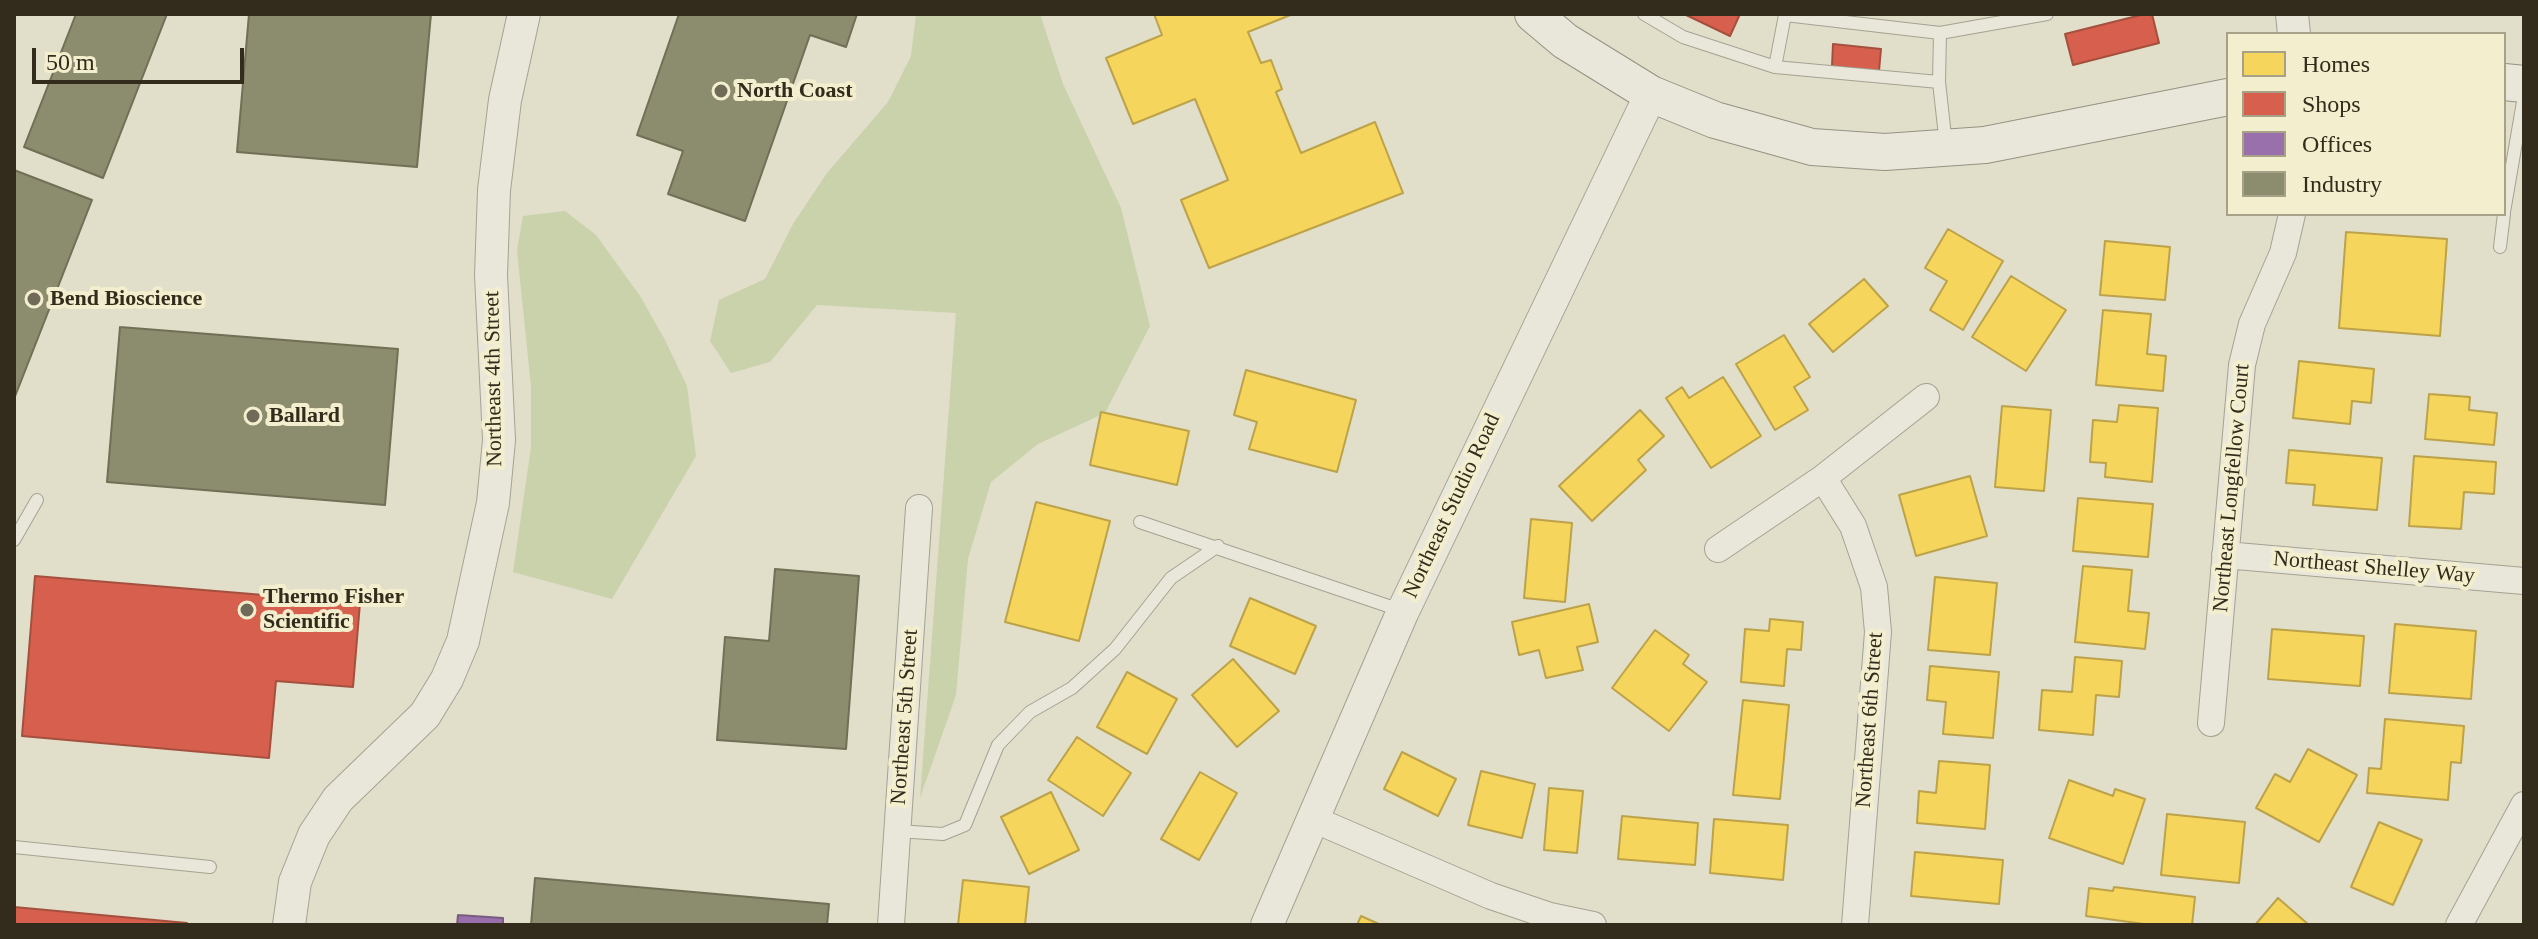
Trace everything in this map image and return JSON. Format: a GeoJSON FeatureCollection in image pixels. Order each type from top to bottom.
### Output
{"type":"FeatureCollection","features":[{"type":"Feature","properties":{"kind":"main road"},"geometry":{"type":"LineString","coordinates":[[1533,14],[1565,41],[1651,94],[1715,120],[1812,147],[1885,152],[1985,145],[2226,97]]}},
{"type":"Feature","properties":{"kind":"street","name":"Northeast 4th Street"},"geometry":{"type":"LineString","coordinates":[[289,925],[295,882],[314,835],[338,799],[425,715],[456,660],[471,612],[493,503],[499,440],[491,275],[494,190],[505,100],[524,14]]}},
{"type":"Feature","properties":{"kind":"street","name":"Northeast Studio Road"},"geometry":{"type":"LineString","coordinates":[[1267,925],[1403,611],[1651,94]]}},
{"type":"Feature","properties":{"kind":"street","name":"Northeast Longfellow Court"},"geometry":{"type":"LineString","coordinates":[[2211,723],[2242,365],[2252,324],[2283,253],[2292,216]]}},
{"type":"Feature","properties":{"kind":"street"},"geometry":{"type":"LineString","coordinates":[[1718,549],[1823,478],[1926,397]]}},
{"type":"Feature","properties":{"kind":"street","name":"Northeast 6th Street"},"geometry":{"type":"LineString","coordinates":[[1823,478],[1853,526],[1874,587],[1878,632],[1855,925]]}},
{"type":"Feature","properties":{"kind":"street","name":"Northeast 5th Street"},"geometry":{"type":"LineString","coordinates":[[891,925],[919,508]]}},
{"type":"Feature","properties":{"kind":"street","name":"Northeast Shelley Way"},"geometry":{"type":"LineString","coordinates":[[2225,555],[2524,581]]}},
{"type":"Feature","properties":{"kind":"street"},"geometry":{"type":"LineString","coordinates":[[2459,925],[2524,805]]}},
{"type":"Feature","properties":{"kind":"street"},"geometry":{"type":"LineString","coordinates":[[1313,819],[1491,896],[1550,916],[1593,925]]}},
{"type":"Feature","properties":{"kind":"lane"},"geometry":{"type":"LineString","coordinates":[[1644,14],[1683,37],[1775,67],[1939,82]]}},
{"type":"Feature","properties":{"kind":"lane"},"geometry":{"type":"LineString","coordinates":[[1775,67],[1785,15],[1940,33],[2047,14]]}},
{"type":"Feature","properties":{"kind":"lane"},"geometry":{"type":"LineString","coordinates":[[1940,33],[1939,82],[1946,147]]}},
{"type":"Feature","properties":{"kind":"lane"},"geometry":{"type":"LineString","coordinates":[[2506,183],[2524,96]]}},
{"type":"Feature","properties":{"kind":"lane"},"geometry":{"type":"LineString","coordinates":[[2500,247],[2504,216]]}},
{"type":"Feature","properties":{"kind":"lane"},"geometry":{"type":"LineString","coordinates":[[14,540],[37,500]]}},
{"type":"Feature","properties":{"kind":"lane"},"geometry":{"type":"LineString","coordinates":[[1140,522],[1403,611]]}},
{"type":"Feature","properties":{"kind":"lane"},"geometry":{"type":"LineString","coordinates":[[897,831],[943,834],[965,825],[998,745],[1030,712],[1072,688],[1115,649],[1171,578],[1218,546]]}},
{"type":"Feature","properties":{"kind":"lane"},"geometry":{"type":"LineString","coordinates":[[14,847],[210,867]]}},
{"type":"Feature","properties":{"kind":"green space"},"geometry":{"type":"Polygon","coordinates":[[[916,14],[1040,14],[1063,84],[1121,208],[1150,326],[1105,413],[1038,444],[991,482],[968,559],[956,695],[920,798],[956,313],[817,305],[770,362],[731,373],[710,341],[719,300],[765,279],[793,224],[827,173],[888,102],[911,56],[916,14]]]}},
{"type":"Feature","properties":{"kind":"green space"},"geometry":{"type":"Polygon","coordinates":[[[565,211],[596,235],[640,296],[665,340],[687,386],[696,456],[612,599],[513,572],[531,447],[531,387],[517,250],[523,216],[565,211]]]}},
{"type":"Feature","properties":{"kind":"building: Homes"},"geometry":{"type":"Polygon","coordinates":[[[1154,14],[1293,14],[1248,32],[1261,63],[1271,60],[1282,89],[1276,92],[1301,153],[1375,122],[1403,193],[1209,268],[1181,200],[1228,180],[1195,99],[1133,124],[1106,58],[1162,35],[1154,14]]]}},
{"type":"Feature","properties":{"kind":"building: Homes"},"geometry":{"type":"Polygon","coordinates":[[[1948,229],[2003,261],[1963,330],[1930,310],[1947,281],[1925,268],[1948,229]]]}},
{"type":"Feature","properties":{"kind":"building: Homes"},"geometry":{"type":"Polygon","coordinates":[[[2346,232],[2447,239],[2440,336],[2339,328],[2346,232]]]}},
{"type":"Feature","properties":{"kind":"building: Homes"},"geometry":{"type":"Polygon","coordinates":[[[2105,241],[2170,247],[2165,300],[2100,295],[2105,241]]]}},
{"type":"Feature","properties":{"kind":"building: Homes"},"geometry":{"type":"Polygon","coordinates":[[[2011,276],[2066,310],[2026,371],[1972,337],[2011,276]]]}},
{"type":"Feature","properties":{"kind":"building: Homes"},"geometry":{"type":"Polygon","coordinates":[[[1864,279],[1888,306],[1833,352],[1809,324],[1864,279]]]}},
{"type":"Feature","properties":{"kind":"building: Homes"},"geometry":{"type":"Polygon","coordinates":[[[2103,310],[2151,314],[2147,354],[2166,356],[2163,391],[2096,385],[2103,310]]]}},
{"type":"Feature","properties":{"kind":"building: Homes"},"geometry":{"type":"Polygon","coordinates":[[[1784,335],[1810,377],[1794,387],[1808,410],[1775,430],[1736,364],[1784,335]]]}},
{"type":"Feature","properties":{"kind":"building: Homes"},"geometry":{"type":"Polygon","coordinates":[[[2299,361],[2374,369],[2371,403],[2352,401],[2350,424],[2293,418],[2299,361]]]}},
{"type":"Feature","properties":{"kind":"building: Homes"},"geometry":{"type":"Polygon","coordinates":[[[1246,370],[1356,400],[1337,472],[1249,449],[1257,422],[1234,415],[1246,370]]]}},
{"type":"Feature","properties":{"kind":"building: Homes"},"geometry":{"type":"Polygon","coordinates":[[[1723,377],[1761,436],[1711,468],[1666,398],[1682,387],[1689,398],[1723,377]]]}},
{"type":"Feature","properties":{"kind":"building: Homes"},"geometry":{"type":"Polygon","coordinates":[[[2429,394],[2470,397],[2469,410],[2497,413],[2494,445],[2425,439],[2429,394]]]}},
{"type":"Feature","properties":{"kind":"building: Homes"},"geometry":{"type":"Polygon","coordinates":[[[2119,405],[2158,408],[2152,482],[2105,477],[2106,463],[2090,462],[2093,420],[2117,422],[2119,405]]]}},
{"type":"Feature","properties":{"kind":"building: Homes"},"geometry":{"type":"Polygon","coordinates":[[[2002,406],[2051,410],[2044,491],[1995,487],[2002,406]]]}},
{"type":"Feature","properties":{"kind":"building: Homes"},"geometry":{"type":"Polygon","coordinates":[[[1640,410],[1664,436],[1638,460],[1646,470],[1592,521],[1559,486],[1640,410]]]}},
{"type":"Feature","properties":{"kind":"building: Homes"},"geometry":{"type":"Polygon","coordinates":[[[1101,412],[1189,431],[1177,485],[1090,465],[1101,412]]]}},
{"type":"Feature","properties":{"kind":"building: Homes"},"geometry":{"type":"Polygon","coordinates":[[[2289,450],[2382,458],[2377,510],[2313,505],[2315,485],[2286,483],[2289,450]]]}},
{"type":"Feature","properties":{"kind":"building: Homes"},"geometry":{"type":"Polygon","coordinates":[[[2414,456],[2496,462],[2494,494],[2464,492],[2461,529],[2409,526],[2414,456]]]}},
{"type":"Feature","properties":{"kind":"building: Homes"},"geometry":{"type":"Polygon","coordinates":[[[1970,476],[1987,536],[1916,556],[1899,495],[1970,476]]]}},
{"type":"Feature","properties":{"kind":"building: Homes"},"geometry":{"type":"Polygon","coordinates":[[[2078,498],[2153,504],[2148,557],[2073,551],[2078,498]]]}},
{"type":"Feature","properties":{"kind":"building: Homes"},"geometry":{"type":"Polygon","coordinates":[[[1036,502],[1110,521],[1079,641],[1005,622],[1036,502]]]}},
{"type":"Feature","properties":{"kind":"building: Homes"},"geometry":{"type":"Polygon","coordinates":[[[1531,519],[1572,523],[1565,602],[1524,598],[1531,519]]]}},
{"type":"Feature","properties":{"kind":"building: Homes"},"geometry":{"type":"Polygon","coordinates":[[[2083,566],[2132,570],[2128,611],[2149,613],[2145,649],[2075,642],[2083,566]]]}},
{"type":"Feature","properties":{"kind":"building: Homes"},"geometry":{"type":"Polygon","coordinates":[[[1935,577],[1997,583],[1990,655],[1928,650],[1935,577]]]}},
{"type":"Feature","properties":{"kind":"building: Homes"},"geometry":{"type":"Polygon","coordinates":[[[1250,598],[1316,626],[1295,674],[1230,646],[1250,598]]]}},
{"type":"Feature","properties":{"kind":"building: Homes"},"geometry":{"type":"Polygon","coordinates":[[[1589,604],[1598,642],[1577,647],[1583,670],[1546,678],[1539,650],[1519,655],[1512,622],[1589,604]]]}},
{"type":"Feature","properties":{"kind":"building: Homes"},"geometry":{"type":"Polygon","coordinates":[[[1770,619],[1803,622],[1801,650],[1787,649],[1784,686],[1741,682],[1745,629],[1769,631],[1770,619]]]}},
{"type":"Feature","properties":{"kind":"building: Homes"},"geometry":{"type":"Polygon","coordinates":[[[2395,624],[2476,631],[2471,699],[2389,693],[2395,624]]]}},
{"type":"Feature","properties":{"kind":"building: Homes"},"geometry":{"type":"Polygon","coordinates":[[[2272,629],[2364,636],[2360,686],[2268,679],[2272,629]]]}},
{"type":"Feature","properties":{"kind":"building: Homes"},"geometry":{"type":"Polygon","coordinates":[[[1655,630],[1689,655],[1683,664],[1707,682],[1669,731],[1612,688],[1655,630]]]}},
{"type":"Feature","properties":{"kind":"building: Homes"},"geometry":{"type":"Polygon","coordinates":[[[2075,657],[2122,661],[2119,697],[2096,695],[2093,735],[2039,730],[2042,690],[2072,692],[2075,657]]]}},
{"type":"Feature","properties":{"kind":"building: Homes"},"geometry":{"type":"Polygon","coordinates":[[[1233,659],[1279,711],[1237,747],[1192,695],[1233,659]]]}},
{"type":"Feature","properties":{"kind":"building: Homes"},"geometry":{"type":"Polygon","coordinates":[[[1930,666],[1999,672],[1993,738],[1943,734],[1946,702],[1927,700],[1930,666]]]}},
{"type":"Feature","properties":{"kind":"building: Homes"},"geometry":{"type":"Polygon","coordinates":[[[1127,672],[1177,699],[1147,754],[1097,727],[1127,672]]]}},
{"type":"Feature","properties":{"kind":"building: Homes"},"geometry":{"type":"Polygon","coordinates":[[[1743,700],[1789,705],[1780,799],[1733,795],[1743,700]]]}},
{"type":"Feature","properties":{"kind":"building: Homes"},"geometry":{"type":"Polygon","coordinates":[[[2385,719],[2464,726],[2461,763],[2451,762],[2448,800],[2367,793],[2369,768],[2381,769],[2385,719]]]}},
{"type":"Feature","properties":{"kind":"building: Homes"},"geometry":{"type":"Polygon","coordinates":[[[1077,737],[1131,773],[1103,816],[1048,780],[1077,737]]]}},
{"type":"Feature","properties":{"kind":"building: Homes"},"geometry":{"type":"Polygon","coordinates":[[[2308,749],[2357,775],[2319,842],[2256,808],[2275,774],[2290,782],[2308,749]]]}},
{"type":"Feature","properties":{"kind":"building: Homes"},"geometry":{"type":"Polygon","coordinates":[[[1402,752],[1456,779],[1438,816],[1384,789],[1402,752]]]}},
{"type":"Feature","properties":{"kind":"building: Homes"},"geometry":{"type":"Polygon","coordinates":[[[1939,761],[1990,765],[1985,829],[1917,823],[1919,791],[1936,793],[1939,761]]]}},
{"type":"Feature","properties":{"kind":"building: Homes"},"geometry":{"type":"Polygon","coordinates":[[[1481,771],[1535,784],[1522,838],[1468,825],[1481,771]]]}},
{"type":"Feature","properties":{"kind":"building: Homes"},"geometry":{"type":"Polygon","coordinates":[[[1200,772],[1237,793],[1199,860],[1161,839],[1200,772]]]}},
{"type":"Feature","properties":{"kind":"building: Homes"},"geometry":{"type":"Polygon","coordinates":[[[2069,780],[2113,796],[2115,789],[2145,799],[2123,864],[2049,838],[2069,780]]]}},
{"type":"Feature","properties":{"kind":"building: Homes"},"geometry":{"type":"Polygon","coordinates":[[[1549,788],[1583,791],[1577,853],[1544,850],[1549,788]]]}},
{"type":"Feature","properties":{"kind":"building: Homes"},"geometry":{"type":"Polygon","coordinates":[[[1051,792],[1079,850],[1029,874],[1001,817],[1051,792]]]}},
{"type":"Feature","properties":{"kind":"building: Homes"},"geometry":{"type":"Polygon","coordinates":[[[2167,814],[2245,822],[2239,883],[2161,875],[2167,814]]]}},
{"type":"Feature","properties":{"kind":"building: Homes"},"geometry":{"type":"Polygon","coordinates":[[[1622,816],[1698,823],[1695,865],[1618,859],[1622,816]]]}},
{"type":"Feature","properties":{"kind":"building: Homes"},"geometry":{"type":"Polygon","coordinates":[[[1714,819],[1788,825],[1783,880],[1710,873],[1714,819]]]}},
{"type":"Feature","properties":{"kind":"building: Homes"},"geometry":{"type":"Polygon","coordinates":[[[2379,822],[2422,840],[2393,905],[2351,887],[2379,822]]]}},
{"type":"Feature","properties":{"kind":"building: Homes"},"geometry":{"type":"Polygon","coordinates":[[[1915,852],[2003,860],[1999,904],[1911,896],[1915,852]]]}},
{"type":"Feature","properties":{"kind":"building: Homes"},"geometry":{"type":"Polygon","coordinates":[[[963,880],[1029,887],[1025,925],[958,925],[963,880]]]}},
{"type":"Feature","properties":{"kind":"building: Homes"},"geometry":{"type":"Polygon","coordinates":[[[2114,887],[2195,897],[2192,925],[2151,925],[2086,916],[2089,888],[2113,891],[2114,887]]]}},
{"type":"Feature","properties":{"kind":"building: Homes"},"geometry":{"type":"Polygon","coordinates":[[[2278,898],[2309,925],[2255,925],[2278,898]]]}},
{"type":"Feature","properties":{"kind":"building: Homes"},"geometry":{"type":"Polygon","coordinates":[[[1361,916],[1381,925],[1357,925],[1361,916]]]}},
{"type":"Feature","properties":{"kind":"building: Shops"},"geometry":{"type":"Polygon","coordinates":[[[1684,14],[1740,14],[1730,36],[1684,14]]]}},
{"type":"Feature","properties":{"kind":"building: Shops"},"geometry":{"type":"Polygon","coordinates":[[[2152,14],[2159,43],[2073,65],[2065,34],[2152,14]]]}},
{"type":"Feature","properties":{"kind":"building: Shops"},"geometry":{"type":"Polygon","coordinates":[[[1833,44],[1881,49],[1879,71],[1832,66],[1833,44]]]}},
{"type":"Feature","properties":{"kind":"building: Shops"},"geometry":{"type":"Polygon","coordinates":[[[35,576],[360,603],[353,687],[276,681],[269,758],[22,736],[35,576]]]}},
{"type":"Feature","properties":{"kind":"building: Shops"},"geometry":{"type":"Polygon","coordinates":[[[14,907],[187,923],[187,925],[14,925],[14,907]]]}},
{"type":"Feature","properties":{"kind":"building: Offices"},"geometry":{"type":"Polygon","coordinates":[[[458,915],[503,918],[503,925],[457,925],[458,915]]]}},
{"type":"Feature","properties":{"kind":"building: Industry"},"geometry":{"type":"Polygon","coordinates":[[[76,14],[167,14],[103,178],[24,147],[76,14]]]}},
{"type":"Feature","properties":{"kind":"building: Industry"},"geometry":{"type":"Polygon","coordinates":[[[249,14],[431,14],[417,167],[237,152],[249,14]]]}},
{"type":"Feature","properties":{"kind":"building: Industry","name":"North Coast"},"geometry":{"type":"Polygon","coordinates":[[[679,14],[857,14],[846,47],[810,35],[745,221],[668,194],[683,151],[637,135],[679,14]]]}},
{"type":"Feature","properties":{"kind":"building: Industry","name":"Bend Bioscience"},"geometry":{"type":"Polygon","coordinates":[[[14,170],[92,200],[14,399],[14,170]]]}},
{"type":"Feature","properties":{"kind":"building: Industry","name":"Ballard"},"geometry":{"type":"Polygon","coordinates":[[[120,327],[398,349],[385,505],[107,482],[120,327]]]}},
{"type":"Feature","properties":{"kind":"building: Industry"},"geometry":{"type":"Polygon","coordinates":[[[775,569],[859,576],[846,749],[717,740],[725,637],[769,641],[775,569]]]}},
{"type":"Feature","properties":{"kind":"building: Industry"},"geometry":{"type":"Polygon","coordinates":[[[535,878],[829,904],[827,925],[531,925],[535,878]]]}},
{"type":"Feature","properties":{"kind":"place","name":"North Coast"},"geometry":{"type":"Point","coordinates":[721,91]}},
{"type":"Feature","properties":{"kind":"place","name":"Bend Bioscience"},"geometry":{"type":"Point","coordinates":[34,299]}},
{"type":"Feature","properties":{"kind":"place","name":"Ballard"},"geometry":{"type":"Point","coordinates":[253,416]}},
{"type":"Feature","properties":{"kind":"place","name":"Thermo Fisher Scientific"},"geometry":{"type":"Point","coordinates":[247,610]}}]}
